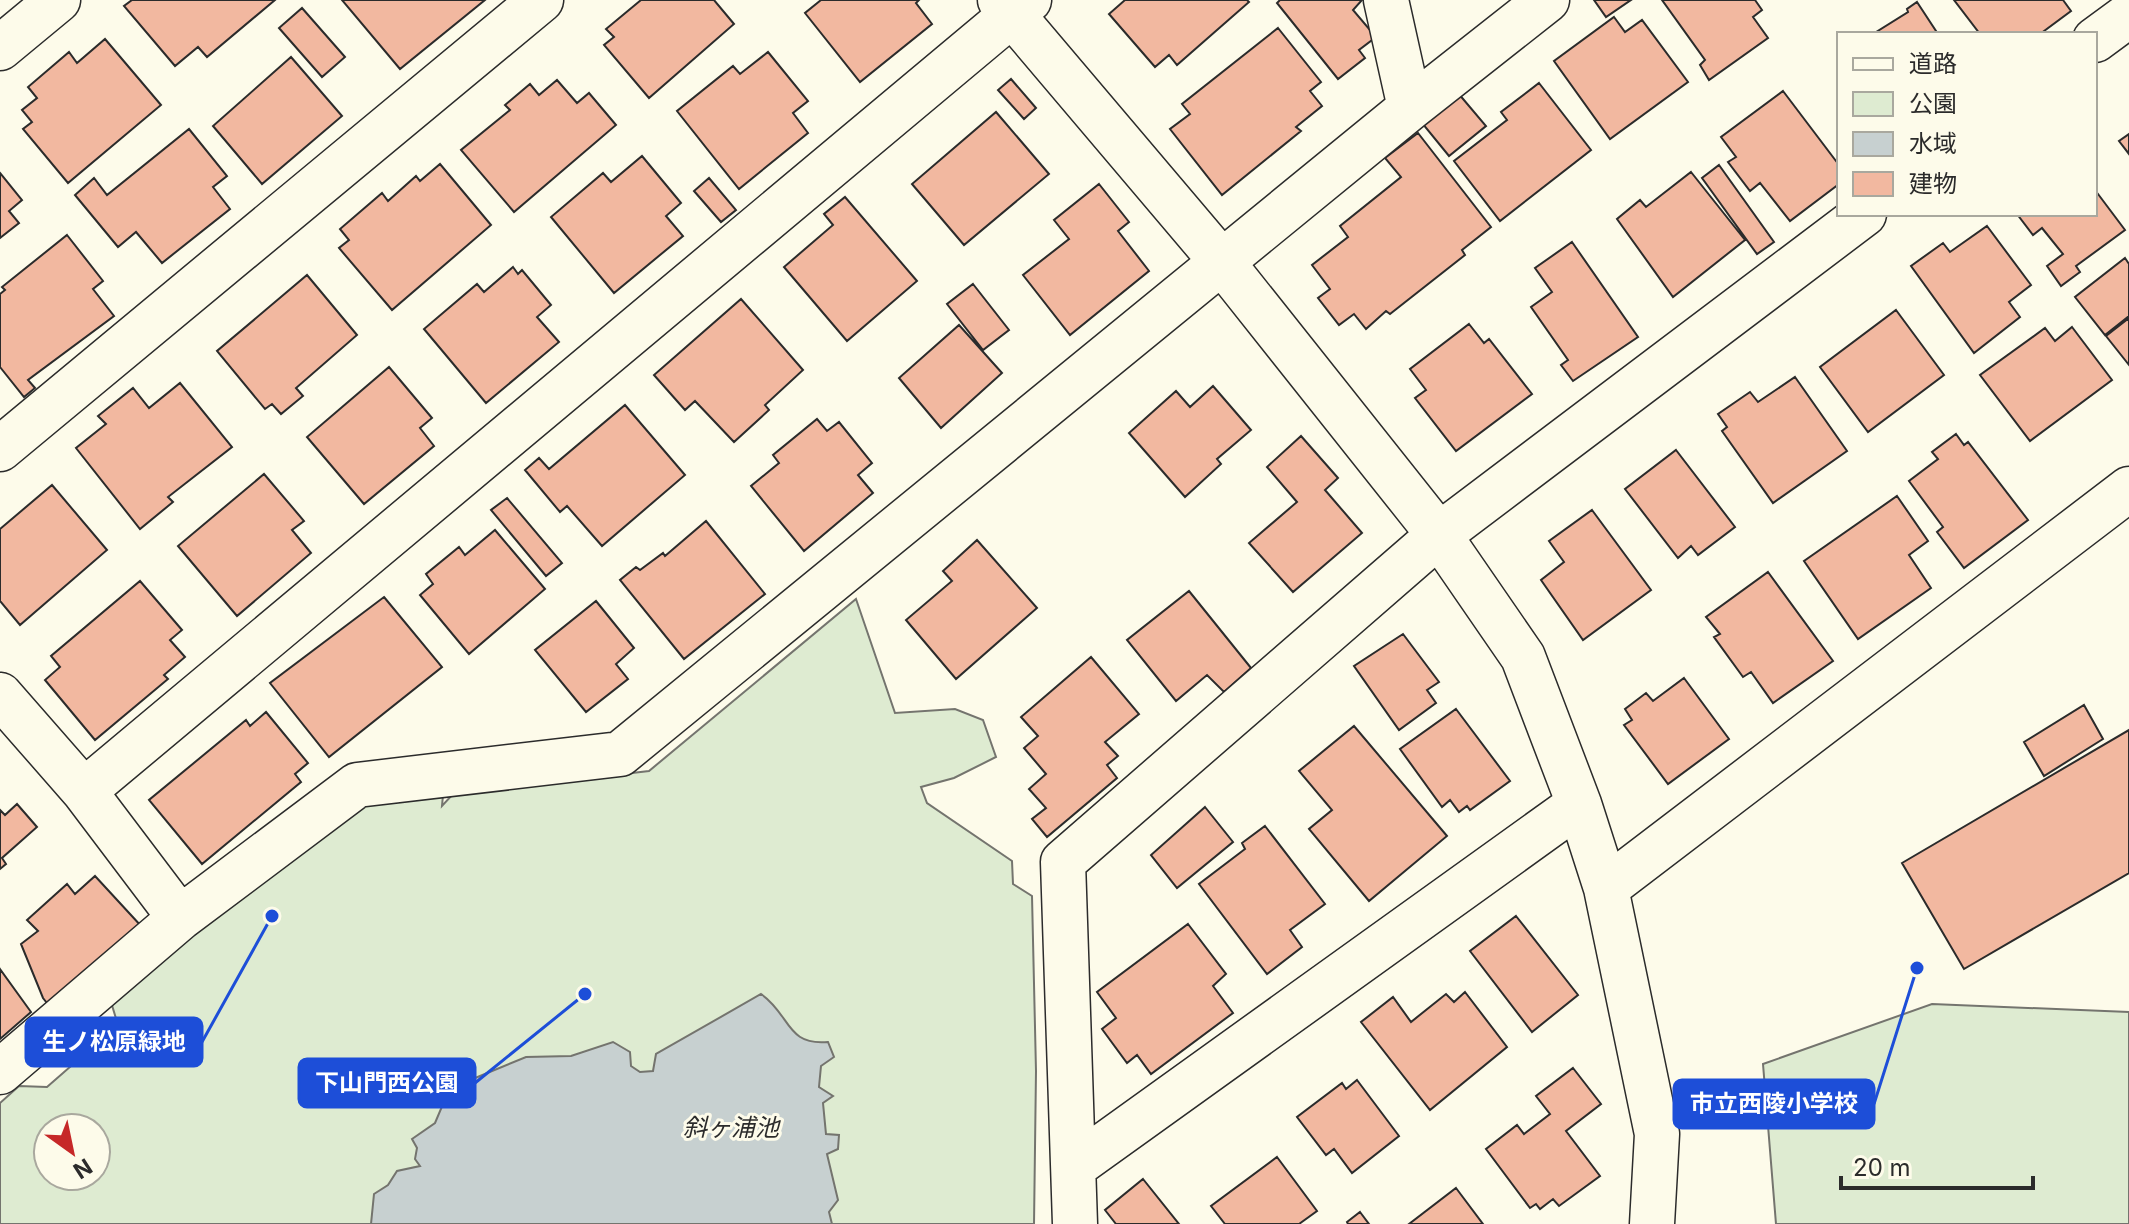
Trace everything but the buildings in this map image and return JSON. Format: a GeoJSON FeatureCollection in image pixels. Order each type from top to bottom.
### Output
{"type":"FeatureCollection","features":[{"type":"Feature","properties":{"kind":"street"},"geometry":{"type":"LineString","coordinates":[[0,48],[58,0]]}},
{"type":"Feature","properties":{"kind":"street"},"geometry":{"type":"LineString","coordinates":[[0,449],[541,0]]}},
{"type":"Feature","properties":{"kind":"street"},"geometry":{"type":"LineString","coordinates":[[1386,0],[1410,108]]}},
{"type":"Feature","properties":{"kind":"street"},"geometry":{"type":"LineString","coordinates":[[0,1072],[180,918],[357,785],[620,754],[1410,108],[1547,0]]}},
{"type":"Feature","properties":{"kind":"street"},"geometry":{"type":"LineString","coordinates":[[84,791],[1014,5],[1439,535],[1523,657],[1579,804],[1606,888],[1657,1134],[1649,1221]]}},
{"type":"Feature","properties":{"kind":"street"},"geometry":{"type":"LineString","coordinates":[[2097,39],[2129,15]]}},
{"type":"Feature","properties":{"kind":"street"},"geometry":{"type":"LineString","coordinates":[[1075,1224],[1063,862],[1439,535],[1861,216]]}},
{"type":"Feature","properties":{"kind":"street"},"geometry":{"type":"LineString","coordinates":[[1606,888],[2129,489]]}},
{"type":"Feature","properties":{"kind":"street"},"geometry":{"type":"LineString","coordinates":[[0,695],[84,791],[180,918]]}},
{"type":"Feature","properties":{"kind":"street"},"geometry":{"type":"LineString","coordinates":[[1075,1166],[1579,804]]}},
{"type":"Feature","properties":{"kind":"green space"},"geometry":{"type":"Polygon","coordinates":[[[856,599],[895,713],[955,709],[983,720],[996,757],[954,778],[921,787],[927,803],[1012,861],[1013,884],[1032,896],[1036,1071],[1034,1224],[0,1224],[0,1103],[19,1086],[47,1087],[118,1025],[111,1002],[358,802],[443,795],[442,806],[453,794],[649,771],[856,599]]]}},
{"type":"Feature","properties":{"kind":"green space"},"geometry":{"type":"Polygon","coordinates":[[[1932,1004],[2129,1012],[2129,1224],[1776,1224],[1763,1064],[1932,1004]]]}},
{"type":"Feature","properties":{"kind":"water","name":"斜ヶ浦池"},"geometry":{"type":"Polygon","coordinates":[[[761,994],[796,1034],[814,1042],[828,1042],[834,1057],[821,1066],[819,1087],[833,1096],[823,1103],[826,1134],[839,1135],[838,1149],[827,1154],[838,1200],[829,1212],[832,1224],[371,1224],[374,1194],[388,1185],[397,1171],[420,1166],[415,1159],[417,1148],[412,1139],[435,1123],[443,1104],[462,1099],[463,1083],[526,1057],[571,1056],[613,1042],[630,1052],[631,1066],[640,1072],[653,1071],[656,1054],[761,994]]]}},
{"type":"Feature","properties":{"kind":"place","name":"生ノ松原緑地"},"geometry":{"type":"Point","coordinates":[272,916]}},
{"type":"Feature","properties":{"kind":"place","name":"市立西陵小学校"},"geometry":{"type":"Point","coordinates":[1917,968]}},
{"type":"Feature","properties":{"kind":"place","name":"下山門西公園"},"geometry":{"type":"Point","coordinates":[585,994]}}]}
